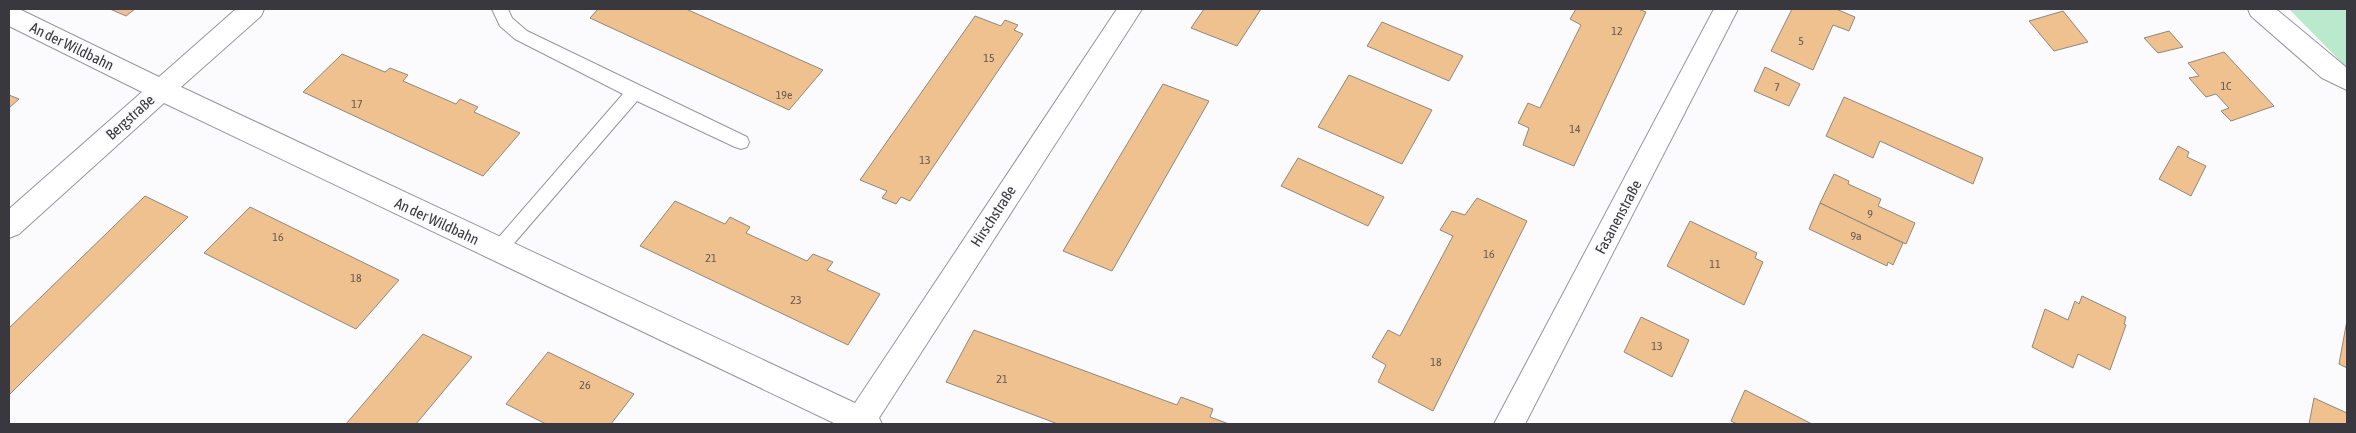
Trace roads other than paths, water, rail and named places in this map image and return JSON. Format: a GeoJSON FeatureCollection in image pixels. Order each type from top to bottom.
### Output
{"type":"FeatureCollection","features":[{"type":"Feature","properties":{"kind":"street","name":"Bergstraße"},"geometry":{"type":"LineString","coordinates":[[9,226],[160,89],[252,9]]}},
{"type":"Feature","properties":{"kind":"street","name":"Hirschstraße"},"geometry":{"type":"LineString","coordinates":[[862,423],[1130,9]]}},
{"type":"Feature","properties":{"kind":"street","name":"Fasanenstraße"},"geometry":{"type":"LineString","coordinates":[[1509,424],[1726,9]]}},
{"type":"Feature","properties":{"kind":"street"},"geometry":{"type":"LineString","coordinates":[[2260,9],[2331,71],[2347,80]]}},
{"type":"Feature","properties":{"kind":"street","name":"An der Wildbahn"},"geometry":{"type":"LineString","coordinates":[[9,15],[160,89],[862,423]]}},
{"type":"Feature","properties":{"kind":"lane"},"geometry":{"type":"LineString","coordinates":[[500,9],[506,22],[521,35],[741,142]]}},
{"type":"Feature","properties":{"kind":"lane"},"geometry":{"type":"LineString","coordinates":[[498,250],[635,92]]}}]}
